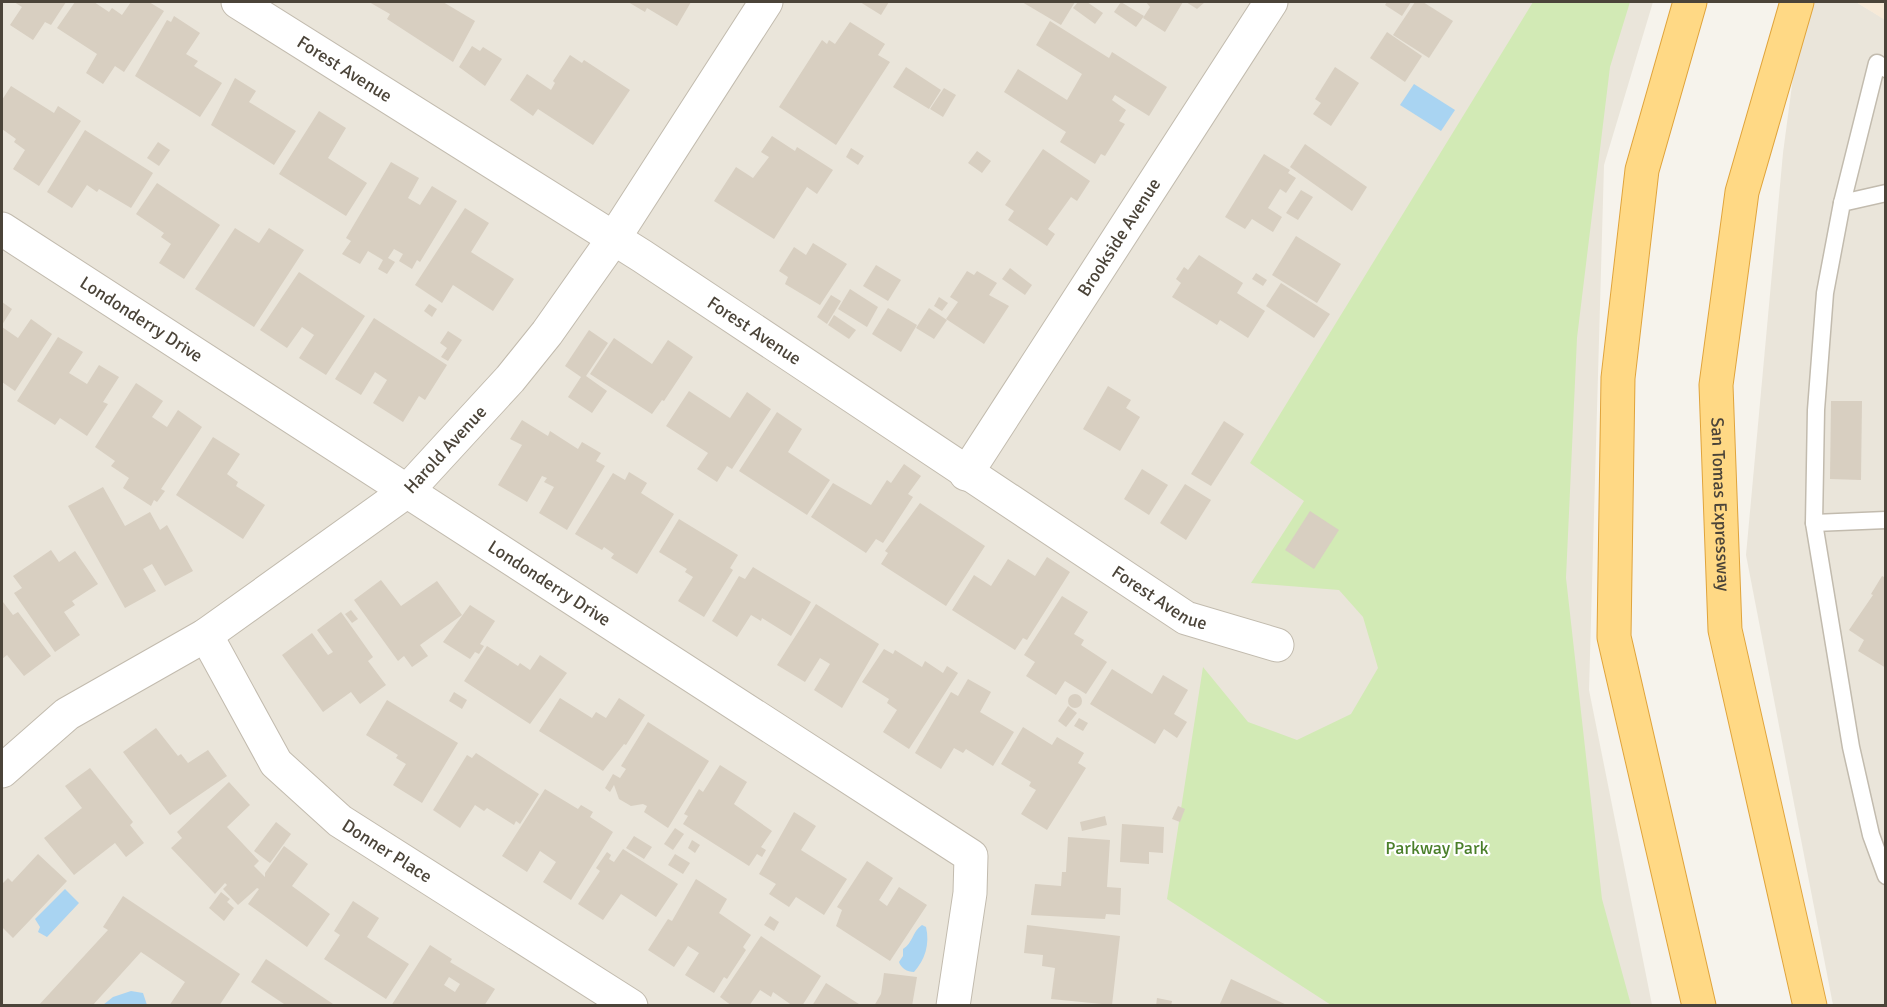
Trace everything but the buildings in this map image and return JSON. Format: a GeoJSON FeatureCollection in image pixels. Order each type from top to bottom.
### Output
{"type":"FeatureCollection","features":[{"type":"Feature","properties":{"kind":"highway"},"geometry":{"type":"LineString","coordinates":[[1690,2],[1642,170],[1618,378],[1614,637],[1699,1005]]}},
{"type":"Feature","properties":{"kind":"highway","name":"San Tomas Expressway"},"geometry":{"type":"LineString","coordinates":[[1797,2],[1742,192],[1716,385],[1725,630],[1809,1000]]}},
{"type":"Feature","properties":{"kind":"street","name":"Forest Avenue"},"geometry":{"type":"LineString","coordinates":[[238,2],[614,238],[1186,618],[1277,645]]}},
{"type":"Feature","properties":{"kind":"street","name":"Harold Avenue"},"geometry":{"type":"LineString","coordinates":[[2,771],[67,714],[206,635],[407,491],[510,379],[614,238],[766,2]]}},
{"type":"Feature","properties":{"kind":"street","name":"Brookside Avenue"},"geometry":{"type":"LineString","coordinates":[[966,474],[1271,2]]}},
{"type":"Feature","properties":{"kind":"street","name":"Londonderry Drive"},"geometry":{"type":"LineString","coordinates":[[2,229],[971,856],[970,893],[953,1005]]}},
{"type":"Feature","properties":{"kind":"street","name":"Donner Place"},"geometry":{"type":"LineString","coordinates":[[206,635],[276,763],[340,821],[631,1005]]}},
{"type":"Feature","properties":{"kind":"lane"},"geometry":{"type":"LineString","coordinates":[[1886,69],[1877,63],[1842,203],[1825,293],[1816,410],[1814,523],[1851,747],[1871,835],[1886,876]]}},
{"type":"Feature","properties":{"kind":"lane"},"geometry":{"type":"LineString","coordinates":[[1842,203],[1886,193]]}},
{"type":"Feature","properties":{"kind":"lane"},"geometry":{"type":"LineString","coordinates":[[1814,523],[1886,520]]}},
{"type":"Feature","properties":{"kind":"shaded area"},"geometry":{"type":"Polygon","coordinates":[[[2,2],[1653,2],[1604,165],[1589,690],[1652,1005],[2,1006],[2,2]]]}},
{"type":"Feature","properties":{"kind":"shaded area"},"geometry":{"type":"Polygon","coordinates":[[[1803,2],[1856,2],[1886,20],[1885,1005],[1833,1005],[1746,555],[1783,153],[1803,2]]]}},
{"type":"Feature","properties":{"kind":"shaded area"},"geometry":{"type":"Polygon","coordinates":[[[1856,2],[1885,2],[1885,20],[1856,2]]]}},
{"type":"Feature","properties":{"kind":"green space","name":"Parkway Park"},"geometry":{"type":"Polygon","coordinates":[[[1533,2],[1630,2],[1610,67],[1577,338],[1566,578],[1602,899],[1631,1005],[1331,1005],[1167,899],[1203,667],[1248,722],[1297,740],[1351,714],[1378,668],[1363,617],[1339,590],[1251,583],[1304,501],[1250,463],[1533,2]]]}},
{"type":"Feature","properties":{"kind":"water"},"geometry":{"type":"Polygon","coordinates":[[[1414,84],[1455,110],[1441,131],[1400,105],[1414,84]]]}},
{"type":"Feature","properties":{"kind":"water"},"geometry":{"type":"Polygon","coordinates":[[[65,889],[79,903],[47,937],[38,932],[40,927],[35,919],[65,889]]]}},
{"type":"Feature","properties":{"kind":"water"},"geometry":{"type":"Polygon","coordinates":[[[922,925],[926,927],[927,933],[926,951],[914,972],[909,971],[899,962],[903,956],[903,949],[922,925]]]}},
{"type":"Feature","properties":{"kind":"water"},"geometry":{"type":"Polygon","coordinates":[[[131,991],[143,993],[147,1005],[103,1005],[113,997],[131,991]]]}}]}
